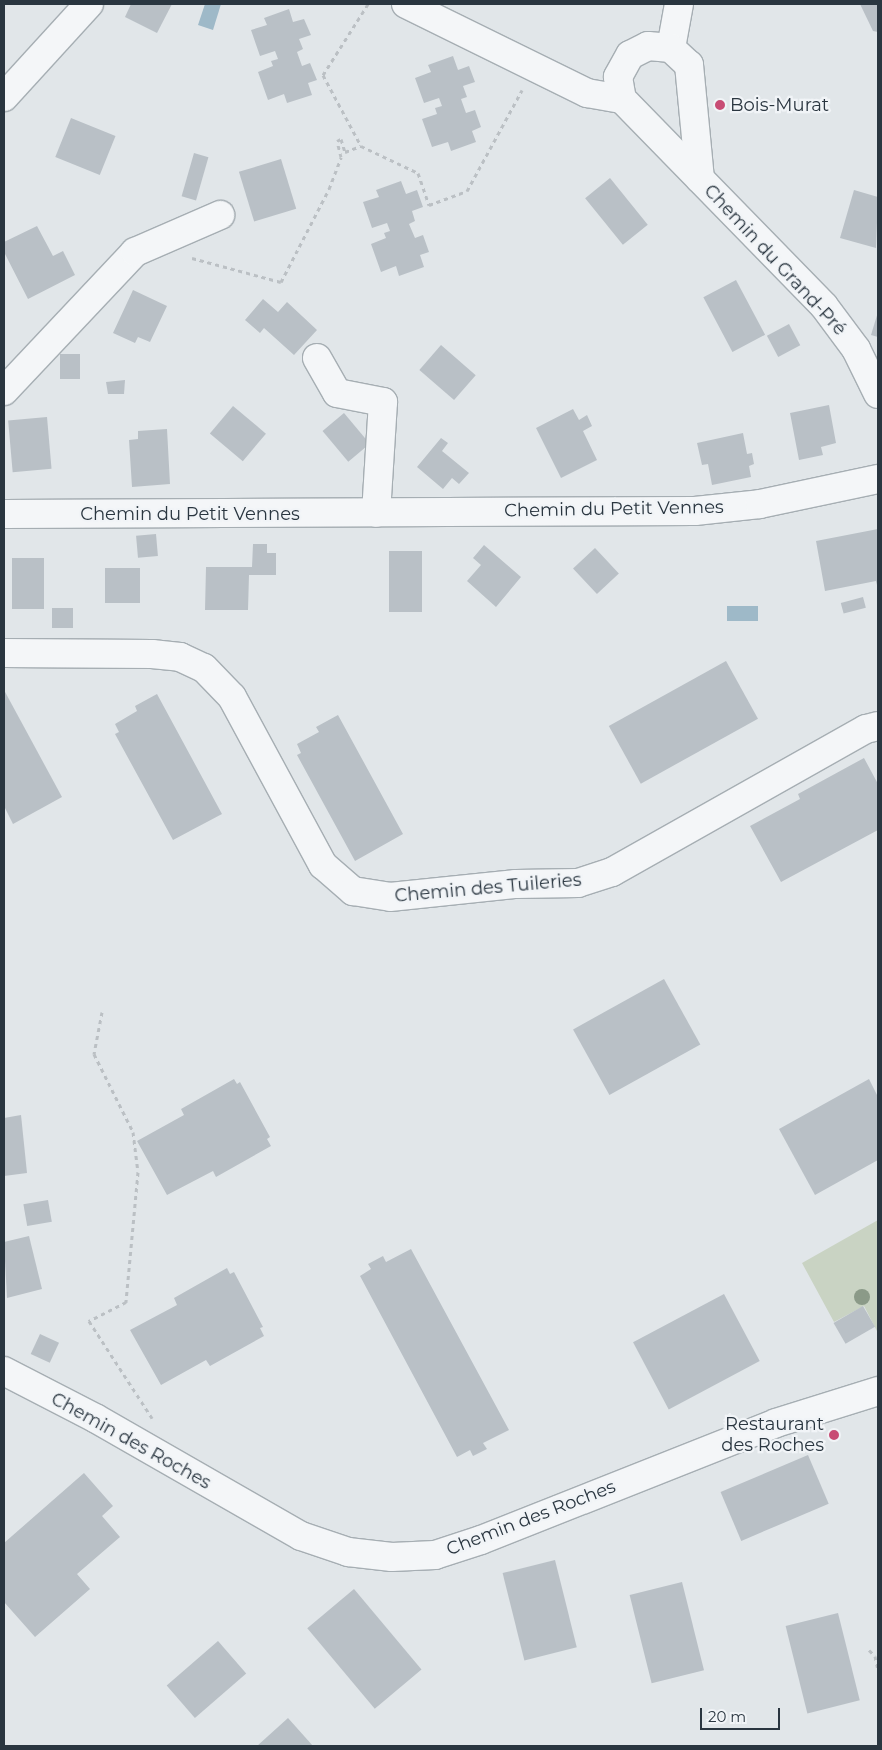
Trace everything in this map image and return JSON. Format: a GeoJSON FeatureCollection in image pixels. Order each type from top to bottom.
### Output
{"type":"FeatureCollection","features":[{"type":"Feature","properties":{"kind":"street"},"geometry":{"type":"LineString","coordinates":[[4,97],[89,4]]}},
{"type":"Feature","properties":{"kind":"street"},"geometry":{"type":"LineString","coordinates":[[406,4],[587,93],[622,99],[618,77],[630,55],[648,46],[671,48],[679,4]]}},
{"type":"Feature","properties":{"kind":"street","name":"Chemin du Grand-Pré"},"geometry":{"type":"LineString","coordinates":[[671,48],[689,65],[700,179]]}},
{"type":"Feature","properties":{"kind":"street","name":"Chemin du Grand-Pré"},"geometry":{"type":"LineString","coordinates":[[622,99],[824,306],[856,349],[878,394]]}},
{"type":"Feature","properties":{"kind":"street"},"geometry":{"type":"LineString","coordinates":[[4,391],[135,252],[220,215]]}},
{"type":"Feature","properties":{"kind":"street"},"geometry":{"type":"LineString","coordinates":[[317,358],[337,393],[383,402],[376,513]]}},
{"type":"Feature","properties":{"kind":"street","name":"Chemin du Petit Vennes"},"geometry":{"type":"LineString","coordinates":[[4,514],[695,511],[760,504],[878,479]]}},
{"type":"Feature","properties":{"kind":"street","name":"Chemin des Tuileries"},"geometry":{"type":"LineString","coordinates":[[4,653],[152,654],[180,657],[204,668],[232,697],[322,865],[353,891],[390,897],[516,884],[578,883],[612,872],[866,729],[878,726]]}},
{"type":"Feature","properties":{"kind":"street","name":"Chemin des Roches"},"geometry":{"type":"LineString","coordinates":[[4,1371],[301,1536],[348,1552],[392,1557],[436,1555],[481,1540],[776,1423],[878,1391]]}},
{"type":"Feature","properties":{"kind":"path"},"geometry":{"type":"LineString","coordinates":[[368,4],[322,75],[361,146],[418,173],[429,205],[467,191],[535,68]]}},
{"type":"Feature","properties":{"kind":"path"},"geometry":{"type":"LineString","coordinates":[[148,246],[281,282],[329,189],[341,157],[337,141],[341,139],[345,152],[361,146]]}},
{"type":"Feature","properties":{"kind":"path"},"geometry":{"type":"LineString","coordinates":[[102,1012],[94,1054],[133,1132],[138,1172],[126,1302],[88,1321],[156,1423]]}},
{"type":"Feature","properties":{"kind":"path"},"geometry":{"type":"LineString","coordinates":[[869,1650],[875,1656],[878,1670]]}},
{"type":"Feature","properties":{"kind":"green space"},"geometry":{"type":"Polygon","coordinates":[[[878,1220],[878,1333],[864,1306],[834,1322],[802,1263],[878,1220]]]}},
{"type":"Feature","properties":{"kind":"water"},"geometry":{"type":"Polygon","coordinates":[[[205,4],[221,4],[213,30],[198,25],[205,4]]]}},
{"type":"Feature","properties":{"kind":"water"},"geometry":{"type":"Polygon","coordinates":[[[727,606],[758,606],[758,621],[727,621],[727,606]]]}},
{"type":"Feature","properties":{"kind":"building"},"geometry":{"type":"Polygon","coordinates":[[[131,4],[172,4],[157,33],[125,17],[131,4]]]}},
{"type":"Feature","properties":{"kind":"building"},"geometry":{"type":"Polygon","coordinates":[[[860,4],[878,4],[878,32],[873,31],[860,4]]]}},
{"type":"Feature","properties":{"kind":"building"},"geometry":{"type":"Polygon","coordinates":[[[289,9],[293,22],[304,19],[311,35],[299,39],[303,49],[297,52],[302,66],[310,63],[317,80],[308,83],[312,95],[287,103],[284,94],[268,100],[258,72],[273,66],[271,61],[278,59],[275,51],[260,56],[251,30],[267,25],[264,18],[289,9]]]}},
{"type":"Feature","properties":{"kind":"building"},"geometry":{"type":"Polygon","coordinates":[[[453,56],[458,70],[469,66],[475,82],[463,86],[467,97],[461,99],[466,113],[475,110],[481,127],[472,131],[476,142],[451,151],[448,142],[432,147],[422,119],[437,114],[435,108],[442,106],[439,98],[424,103],[415,78],[431,72],[428,65],[453,56]]]}},
{"type":"Feature","properties":{"kind":"building"},"geometry":{"type":"Polygon","coordinates":[[[71,118],[116,136],[100,175],[55,157],[71,118]]]}},
{"type":"Feature","properties":{"kind":"building"},"geometry":{"type":"Polygon","coordinates":[[[194,153],[208,157],[196,200],[182,196],[194,153]]]}},
{"type":"Feature","properties":{"kind":"building"},"geometry":{"type":"Polygon","coordinates":[[[281,159],[296,209],[254,222],[239,172],[281,159]]]}},
{"type":"Feature","properties":{"kind":"building"},"geometry":{"type":"Polygon","coordinates":[[[610,178],[648,225],[623,245],[585,198],[610,178]]]}},
{"type":"Feature","properties":{"kind":"building"},"geometry":{"type":"Polygon","coordinates":[[[401,181],[406,194],[417,190],[423,207],[412,211],[415,221],[409,224],[415,238],[423,235],[429,252],[420,255],[424,267],[399,276],[396,266],[381,272],[371,244],[386,238],[384,233],[390,231],[387,223],[372,228],[363,202],[379,197],[376,190],[401,181]]]}},
{"type":"Feature","properties":{"kind":"building"},"geometry":{"type":"Polygon","coordinates":[[[854,190],[878,197],[876,248],[840,238],[854,190]]]}},
{"type":"Feature","properties":{"kind":"building"},"geometry":{"type":"Polygon","coordinates":[[[37,226],[53,256],[63,251],[75,275],[28,299],[4,252],[4,242],[37,226]]]}},
{"type":"Feature","properties":{"kind":"building"},"geometry":{"type":"Polygon","coordinates":[[[736,280],[765,335],[732,352],[703,297],[736,280]]]}},
{"type":"Feature","properties":{"kind":"building"},"geometry":{"type":"Polygon","coordinates":[[[133,290],[167,306],[150,342],[138,337],[135,343],[113,333],[133,290]]]}},
{"type":"Feature","properties":{"kind":"building"},"geometry":{"type":"Polygon","coordinates":[[[263,299],[278,312],[287,302],[317,330],[294,355],[264,328],[260,333],[245,320],[263,299]]]}},
{"type":"Feature","properties":{"kind":"building"},"geometry":{"type":"Polygon","coordinates":[[[878,312],[878,337],[871,335],[878,312]]]}},
{"type":"Feature","properties":{"kind":"building"},"geometry":{"type":"Polygon","coordinates":[[[789,324],[800,345],[778,357],[767,336],[789,324]]]}},
{"type":"Feature","properties":{"kind":"building"},"geometry":{"type":"Polygon","coordinates":[[[441,345],[476,375],[454,400],[419,370],[441,345]]]}},
{"type":"Feature","properties":{"kind":"building"},"geometry":{"type":"Polygon","coordinates":[[[60,354],[80,354],[80,379],[60,379],[60,354]]]}},
{"type":"Feature","properties":{"kind":"building"},"geometry":{"type":"Polygon","coordinates":[[[125,380],[124,394],[108,394],[106,382],[125,380]]]}},
{"type":"Feature","properties":{"kind":"building"},"geometry":{"type":"Polygon","coordinates":[[[829,405],[836,443],[821,447],[823,455],[799,460],[790,413],[829,405]]]}},
{"type":"Feature","properties":{"kind":"building"},"geometry":{"type":"Polygon","coordinates":[[[233,406],[266,434],[243,461],[210,434],[233,406]]]}},
{"type":"Feature","properties":{"kind":"building"},"geometry":{"type":"Polygon","coordinates":[[[573,409],[579,420],[587,415],[592,426],[583,431],[597,460],[561,478],[536,428],[573,409]]]}},
{"type":"Feature","properties":{"kind":"building"},"geometry":{"type":"Polygon","coordinates":[[[344,413],[370,444],[348,462],[323,431],[344,413]]]}},
{"type":"Feature","properties":{"kind":"building"},"geometry":{"type":"Polygon","coordinates":[[[47,417],[52,469],[13,472],[8,420],[47,417]]]}},
{"type":"Feature","properties":{"kind":"building"},"geometry":{"type":"Polygon","coordinates":[[[167,429],[170,484],[132,487],[129,440],[138,439],[138,431],[167,429]]]}},
{"type":"Feature","properties":{"kind":"building"},"geometry":{"type":"Polygon","coordinates":[[[743,433],[747,454],[752,453],[754,464],[749,466],[751,477],[712,485],[708,464],[702,465],[697,443],[743,433]]]}},
{"type":"Feature","properties":{"kind":"building"},"geometry":{"type":"Polygon","coordinates":[[[441,438],[448,443],[442,451],[469,473],[459,484],[452,478],[443,489],[417,467],[441,438]]]}},
{"type":"Feature","properties":{"kind":"building"},"geometry":{"type":"Polygon","coordinates":[[[878,529],[878,589],[876,581],[825,591],[816,541],[878,529]]]}},
{"type":"Feature","properties":{"kind":"building"},"geometry":{"type":"Polygon","coordinates":[[[156,534],[158,556],[138,558],[136,536],[156,534]]]}},
{"type":"Feature","properties":{"kind":"building"},"geometry":{"type":"Polygon","coordinates":[[[253,544],[267,544],[267,553],[276,553],[276,575],[249,575],[248,610],[205,610],[206,567],[252,567],[253,544]]]}},
{"type":"Feature","properties":{"kind":"building"},"geometry":{"type":"Polygon","coordinates":[[[484,545],[521,577],[496,607],[467,581],[481,565],[473,558],[484,545]]]}},
{"type":"Feature","properties":{"kind":"building"},"geometry":{"type":"Polygon","coordinates":[[[595,548],[619,574],[597,594],[573,568],[595,548]]]}},
{"type":"Feature","properties":{"kind":"building"},"geometry":{"type":"Polygon","coordinates":[[[389,551],[422,551],[422,612],[389,612],[389,551]]]}},
{"type":"Feature","properties":{"kind":"building"},"geometry":{"type":"Polygon","coordinates":[[[12,558],[44,558],[44,609],[12,609],[12,558]]]}},
{"type":"Feature","properties":{"kind":"building"},"geometry":{"type":"Polygon","coordinates":[[[105,568],[140,568],[140,603],[105,603],[105,568]]]}},
{"type":"Feature","properties":{"kind":"building"},"geometry":{"type":"Polygon","coordinates":[[[863,597],[866,608],[844,614],[841,603],[863,597]]]}},
{"type":"Feature","properties":{"kind":"building"},"geometry":{"type":"Polygon","coordinates":[[[52,608],[73,608],[73,628],[52,628],[52,608]]]}},
{"type":"Feature","properties":{"kind":"building"},"geometry":{"type":"Polygon","coordinates":[[[726,661],[758,719],[641,784],[609,726],[726,661]]]}},
{"type":"Feature","properties":{"kind":"building"},"geometry":{"type":"Polygon","coordinates":[[[4,690],[62,797],[13,824],[4,806],[4,690]]]}},
{"type":"Feature","properties":{"kind":"building"},"geometry":{"type":"Polygon","coordinates":[[[157,694],[222,814],[173,840],[115,734],[119,732],[115,724],[137,711],[135,706],[157,694]]]}},
{"type":"Feature","properties":{"kind":"building"},"geometry":{"type":"Polygon","coordinates":[[[338,715],[403,834],[355,861],[297,755],[301,753],[297,744],[319,732],[316,727],[338,715]]]}},
{"type":"Feature","properties":{"kind":"building"},"geometry":{"type":"Polygon","coordinates":[[[864,758],[878,784],[878,830],[781,882],[750,826],[800,799],[798,794],[864,758]]]}},
{"type":"Feature","properties":{"kind":"building"},"geometry":{"type":"Polygon","coordinates":[[[664,979],[700,1045],[609,1095],[573,1029],[664,979]]]}},
{"type":"Feature","properties":{"kind":"building"},"geometry":{"type":"Polygon","coordinates":[[[234,1079],[237,1084],[240,1082],[270,1137],[267,1139],[271,1146],[216,1177],[213,1171],[167,1195],[137,1141],[184,1115],[181,1109],[234,1079]]]}},
{"type":"Feature","properties":{"kind":"building"},"geometry":{"type":"Polygon","coordinates":[[[869,1079],[878,1097],[878,1160],[815,1195],[779,1129],[869,1079]]]}},
{"type":"Feature","properties":{"kind":"building"},"geometry":{"type":"Polygon","coordinates":[[[21,1115],[27,1173],[4,1176],[4,1118],[21,1115]]]}},
{"type":"Feature","properties":{"kind":"building"},"geometry":{"type":"Polygon","coordinates":[[[48,1200],[52,1222],[27,1226],[23,1204],[48,1200]]]}},
{"type":"Feature","properties":{"kind":"building"},"geometry":{"type":"Polygon","coordinates":[[[29,1236],[42,1289],[7,1298],[4,1242],[29,1236]]]}},
{"type":"Feature","properties":{"kind":"building"},"geometry":{"type":"Polygon","coordinates":[[[411,1249],[509,1430],[483,1443],[487,1449],[473,1456],[470,1450],[457,1457],[360,1276],[371,1269],[368,1264],[383,1256],[386,1262],[411,1249]]]}},
{"type":"Feature","properties":{"kind":"building"},"geometry":{"type":"Polygon","coordinates":[[[227,1268],[230,1274],[234,1272],[263,1327],[260,1328],[264,1336],[210,1366],[206,1360],[161,1385],[130,1330],[177,1305],[174,1298],[227,1268]]]}},
{"type":"Feature","properties":{"kind":"building"},"geometry":{"type":"Polygon","coordinates":[[[724,1294],[760,1361],[669,1409],[633,1342],[724,1294]]]}},
{"type":"Feature","properties":{"kind":"building"},"geometry":{"type":"Polygon","coordinates":[[[863,1306],[875,1327],[846,1344],[834,1323],[863,1306]]]}},
{"type":"Feature","properties":{"kind":"building"},"geometry":{"type":"Polygon","coordinates":[[[40,1334],[59,1343],[50,1363],[31,1354],[40,1334]]]}},
{"type":"Feature","properties":{"kind":"building"},"geometry":{"type":"Polygon","coordinates":[[[808,1455],[829,1504],[741,1541],[721,1492],[808,1455]]]}},
{"type":"Feature","properties":{"kind":"building"},"geometry":{"type":"Polygon","coordinates":[[[84,1473],[113,1506],[102,1516],[120,1537],[77,1574],[90,1589],[35,1637],[4,1602],[4,1543],[84,1473]]]}},
{"type":"Feature","properties":{"kind":"building"},"geometry":{"type":"Polygon","coordinates":[[[555,1560],[577,1647],[524,1660],[503,1573],[555,1560]]]}},
{"type":"Feature","properties":{"kind":"building"},"geometry":{"type":"Polygon","coordinates":[[[682,1582],[704,1670],[652,1683],[630,1595],[682,1582]]]}},
{"type":"Feature","properties":{"kind":"building"},"geometry":{"type":"Polygon","coordinates":[[[354,1589],[421,1669],[375,1709],[307,1628],[354,1589]]]}},
{"type":"Feature","properties":{"kind":"building"},"geometry":{"type":"Polygon","coordinates":[[[838,1613],[860,1700],[807,1713],[786,1626],[838,1613]]]}},
{"type":"Feature","properties":{"kind":"building"},"geometry":{"type":"Polygon","coordinates":[[[218,1641],[246,1673],[195,1718],[167,1686],[218,1641]]]}},
{"type":"Feature","properties":{"kind":"building"},"geometry":{"type":"Polygon","coordinates":[[[288,1718],[313,1746],[257,1746],[288,1718]]]}},
{"type":"Feature","properties":{"kind":"place","name":"Bois-Murat"},"geometry":{"type":"Point","coordinates":[720,105]}},
{"type":"Feature","properties":{"kind":"place","name":"Restaurant des Roches"},"geometry":{"type":"Point","coordinates":[834,1435]}}]}
